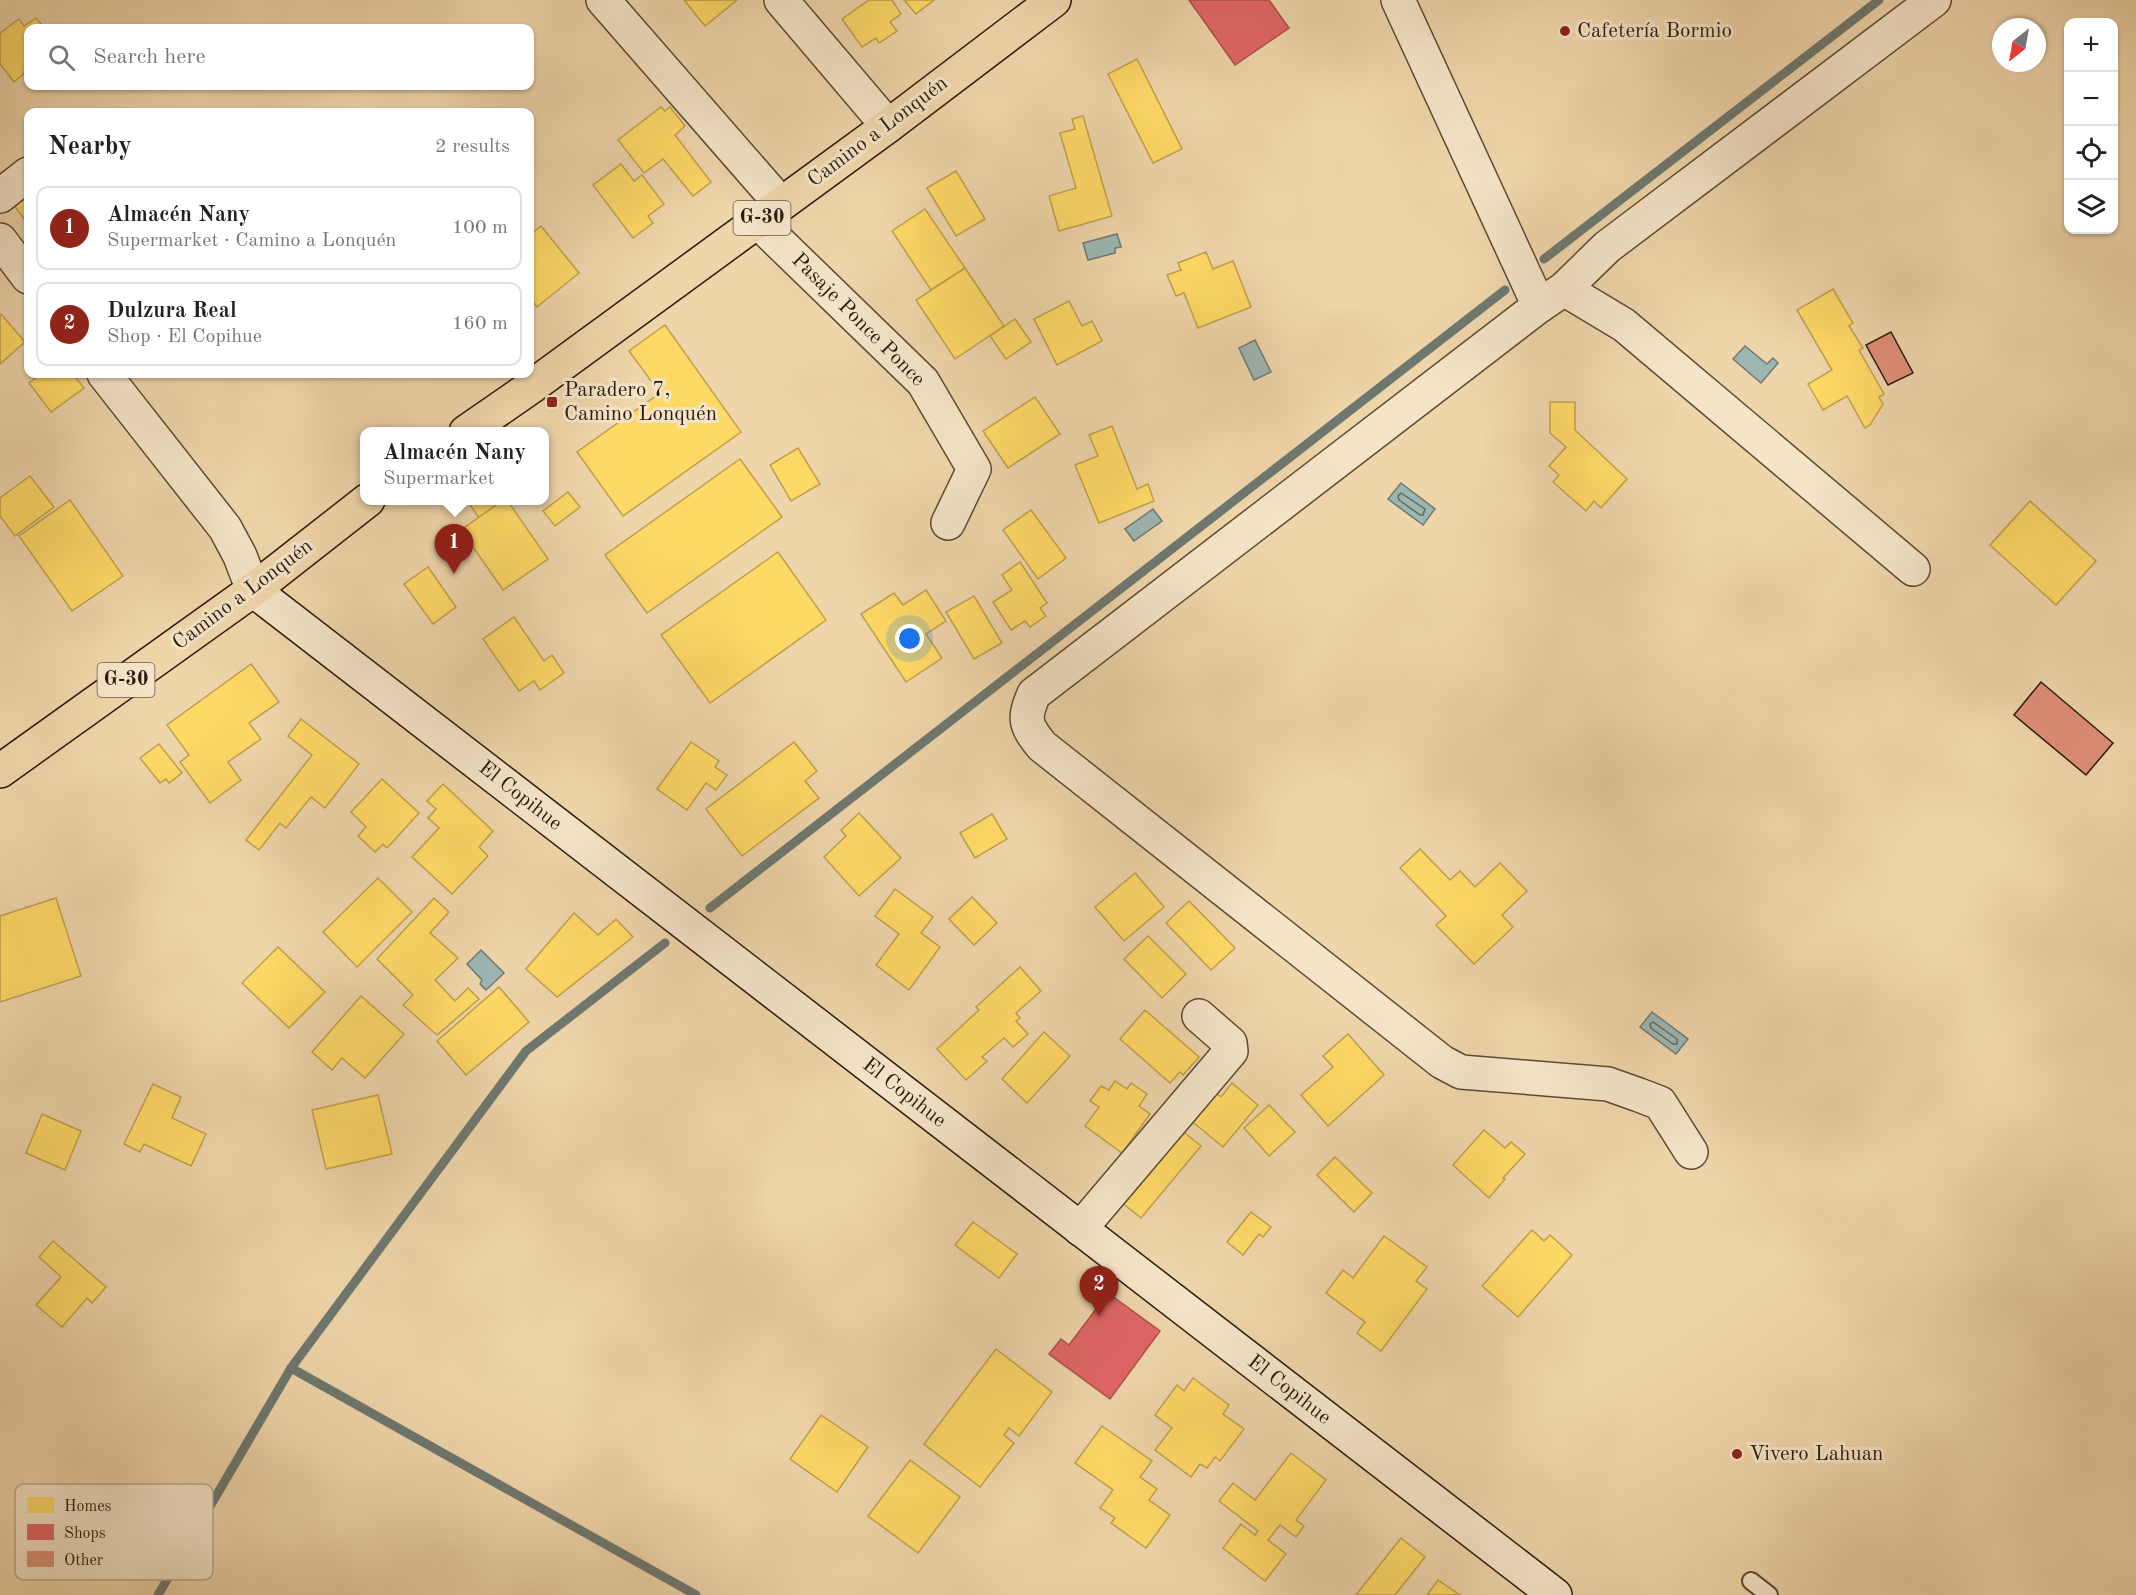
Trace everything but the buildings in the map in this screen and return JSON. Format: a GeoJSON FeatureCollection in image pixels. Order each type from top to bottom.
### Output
{"type":"FeatureCollection","features":[{"type":"Feature","properties":{"kind":"main road","name":"Camino a Lonquén"},"geometry":{"type":"LineString","coordinates":[[473,427],[888,126],[1054,0]]}},
{"type":"Feature","properties":{"kind":"main road","name":"Camino a Lonquén"},"geometry":{"type":"LineString","coordinates":[[0,771],[253,590],[363,505]]}},
{"type":"Feature","properties":{"kind":"street"},"geometry":{"type":"LineString","coordinates":[[603,0],[769,213]]}},
{"type":"Feature","properties":{"kind":"street"},"geometry":{"type":"LineString","coordinates":[[781,0],[888,126]]}},
{"type":"Feature","properties":{"kind":"street"},"geometry":{"type":"LineString","coordinates":[[1398,0],[1552,298],[1624,326],[1913,569]]}},
{"type":"Feature","properties":{"kind":"street"},"geometry":{"type":"LineString","coordinates":[[1691,1152],[1660,1103],[1639,1095],[1608,1084],[1461,1072],[1442,1062],[1042,746],[1028,729],[1027,709],[1034,694],[1552,298],[1607,247],[1934,0]]}},
{"type":"Feature","properties":{"kind":"street"},"geometry":{"type":"LineString","coordinates":[[0,196],[24,177]]}},
{"type":"Feature","properties":{"kind":"street","name":"Pasaje Ponce Ponce"},"geometry":{"type":"LineString","coordinates":[[769,213],[923,382],[974,469],[948,523]]}},
{"type":"Feature","properties":{"kind":"street"},"geometry":{"type":"LineString","coordinates":[[0,240],[24,272]]}},
{"type":"Feature","properties":{"kind":"street"},"geometry":{"type":"LineString","coordinates":[[107,378],[225,528],[240,556],[253,590]]}},
{"type":"Feature","properties":{"kind":"street","name":"El Copihue"},"geometry":{"type":"LineString","coordinates":[[253,590],[1556,1595]]}},
{"type":"Feature","properties":{"kind":"street"},"geometry":{"type":"LineString","coordinates":[[1080,1229],[1231,1051],[1230,1043],[1199,1016]]}},
{"type":"Feature","properties":{"kind":"lane"},"geometry":{"type":"LineString","coordinates":[[1751,1581],[1769,1595]]}},
{"type":"Feature","properties":{"kind":"water"},"geometry":{"type":"Polygon","coordinates":[[[1117,234],[1121,247],[1115,248],[1115,253],[1088,260],[1083,243],[1117,234]]]}},
{"type":"Feature","properties":{"kind":"water"},"geometry":{"type":"Polygon","coordinates":[[[1255,340],[1271,372],[1254,380],[1239,348],[1255,340]]]}},
{"type":"Feature","properties":{"kind":"water"},"geometry":{"type":"Polygon","coordinates":[[[1745,346],[1767,364],[1773,358],[1778,363],[1761,383],[1733,359],[1745,346]]]}},
{"type":"Feature","properties":{"kind":"water"},"geometry":{"type":"Polygon","coordinates":[[[1401,483],[1435,509],[1423,525],[1388,499],[1401,483]]]}},
{"type":"Feature","properties":{"kind":"water"},"geometry":{"type":"Polygon","coordinates":[[[1153,509],[1162,521],[1134,541],[1125,529],[1153,509]]]}},
{"type":"Feature","properties":{"kind":"water"},"geometry":{"type":"Polygon","coordinates":[[[481,950],[504,973],[486,990],[480,984],[482,980],[467,964],[481,950]]]}},
{"type":"Feature","properties":{"kind":"water"},"geometry":{"type":"Polygon","coordinates":[[[1652,1012],[1688,1039],[1676,1054],[1640,1027],[1652,1012]]]}},
{"type":"Feature","properties":{"kind":"waterway"},"geometry":{"type":"LineString","coordinates":[[1544,259],[1879,0]]}},
{"type":"Feature","properties":{"kind":"waterway"},"geometry":{"type":"LineString","coordinates":[[710,908],[1505,290]]}},
{"type":"Feature","properties":{"kind":"waterway"},"geometry":{"type":"LineString","coordinates":[[213,1501],[291,1368],[526,1051],[665,943]]}},
{"type":"Feature","properties":{"kind":"waterway"},"geometry":{"type":"LineString","coordinates":[[291,1368],[696,1595]]}},
{"type":"Feature","properties":{"kind":"waterway"},"geometry":{"type":"LineString","coordinates":[[158,1595],[167,1580]]}},
{"type":"Feature","properties":{"kind":"place","name":"Cafetería Bormio"},"geometry":{"type":"Point","coordinates":[1565,31]}},
{"type":"Feature","properties":{"kind":"place","name":"Paradero 7, Camino Lonquén"},"geometry":{"type":"Point","coordinates":[552,402]}},
{"type":"Feature","properties":{"kind":"place","name":"Almacén Nany"},"geometry":{"type":"Point","coordinates":[454,574]}},
{"type":"Feature","properties":{"kind":"place","name":"Dulzura Real"},"geometry":{"type":"Point","coordinates":[1099,1316]}},
{"type":"Feature","properties":{"kind":"place","name":"Vivero Lahuan"},"geometry":{"type":"Point","coordinates":[1737,1454]}}]}
